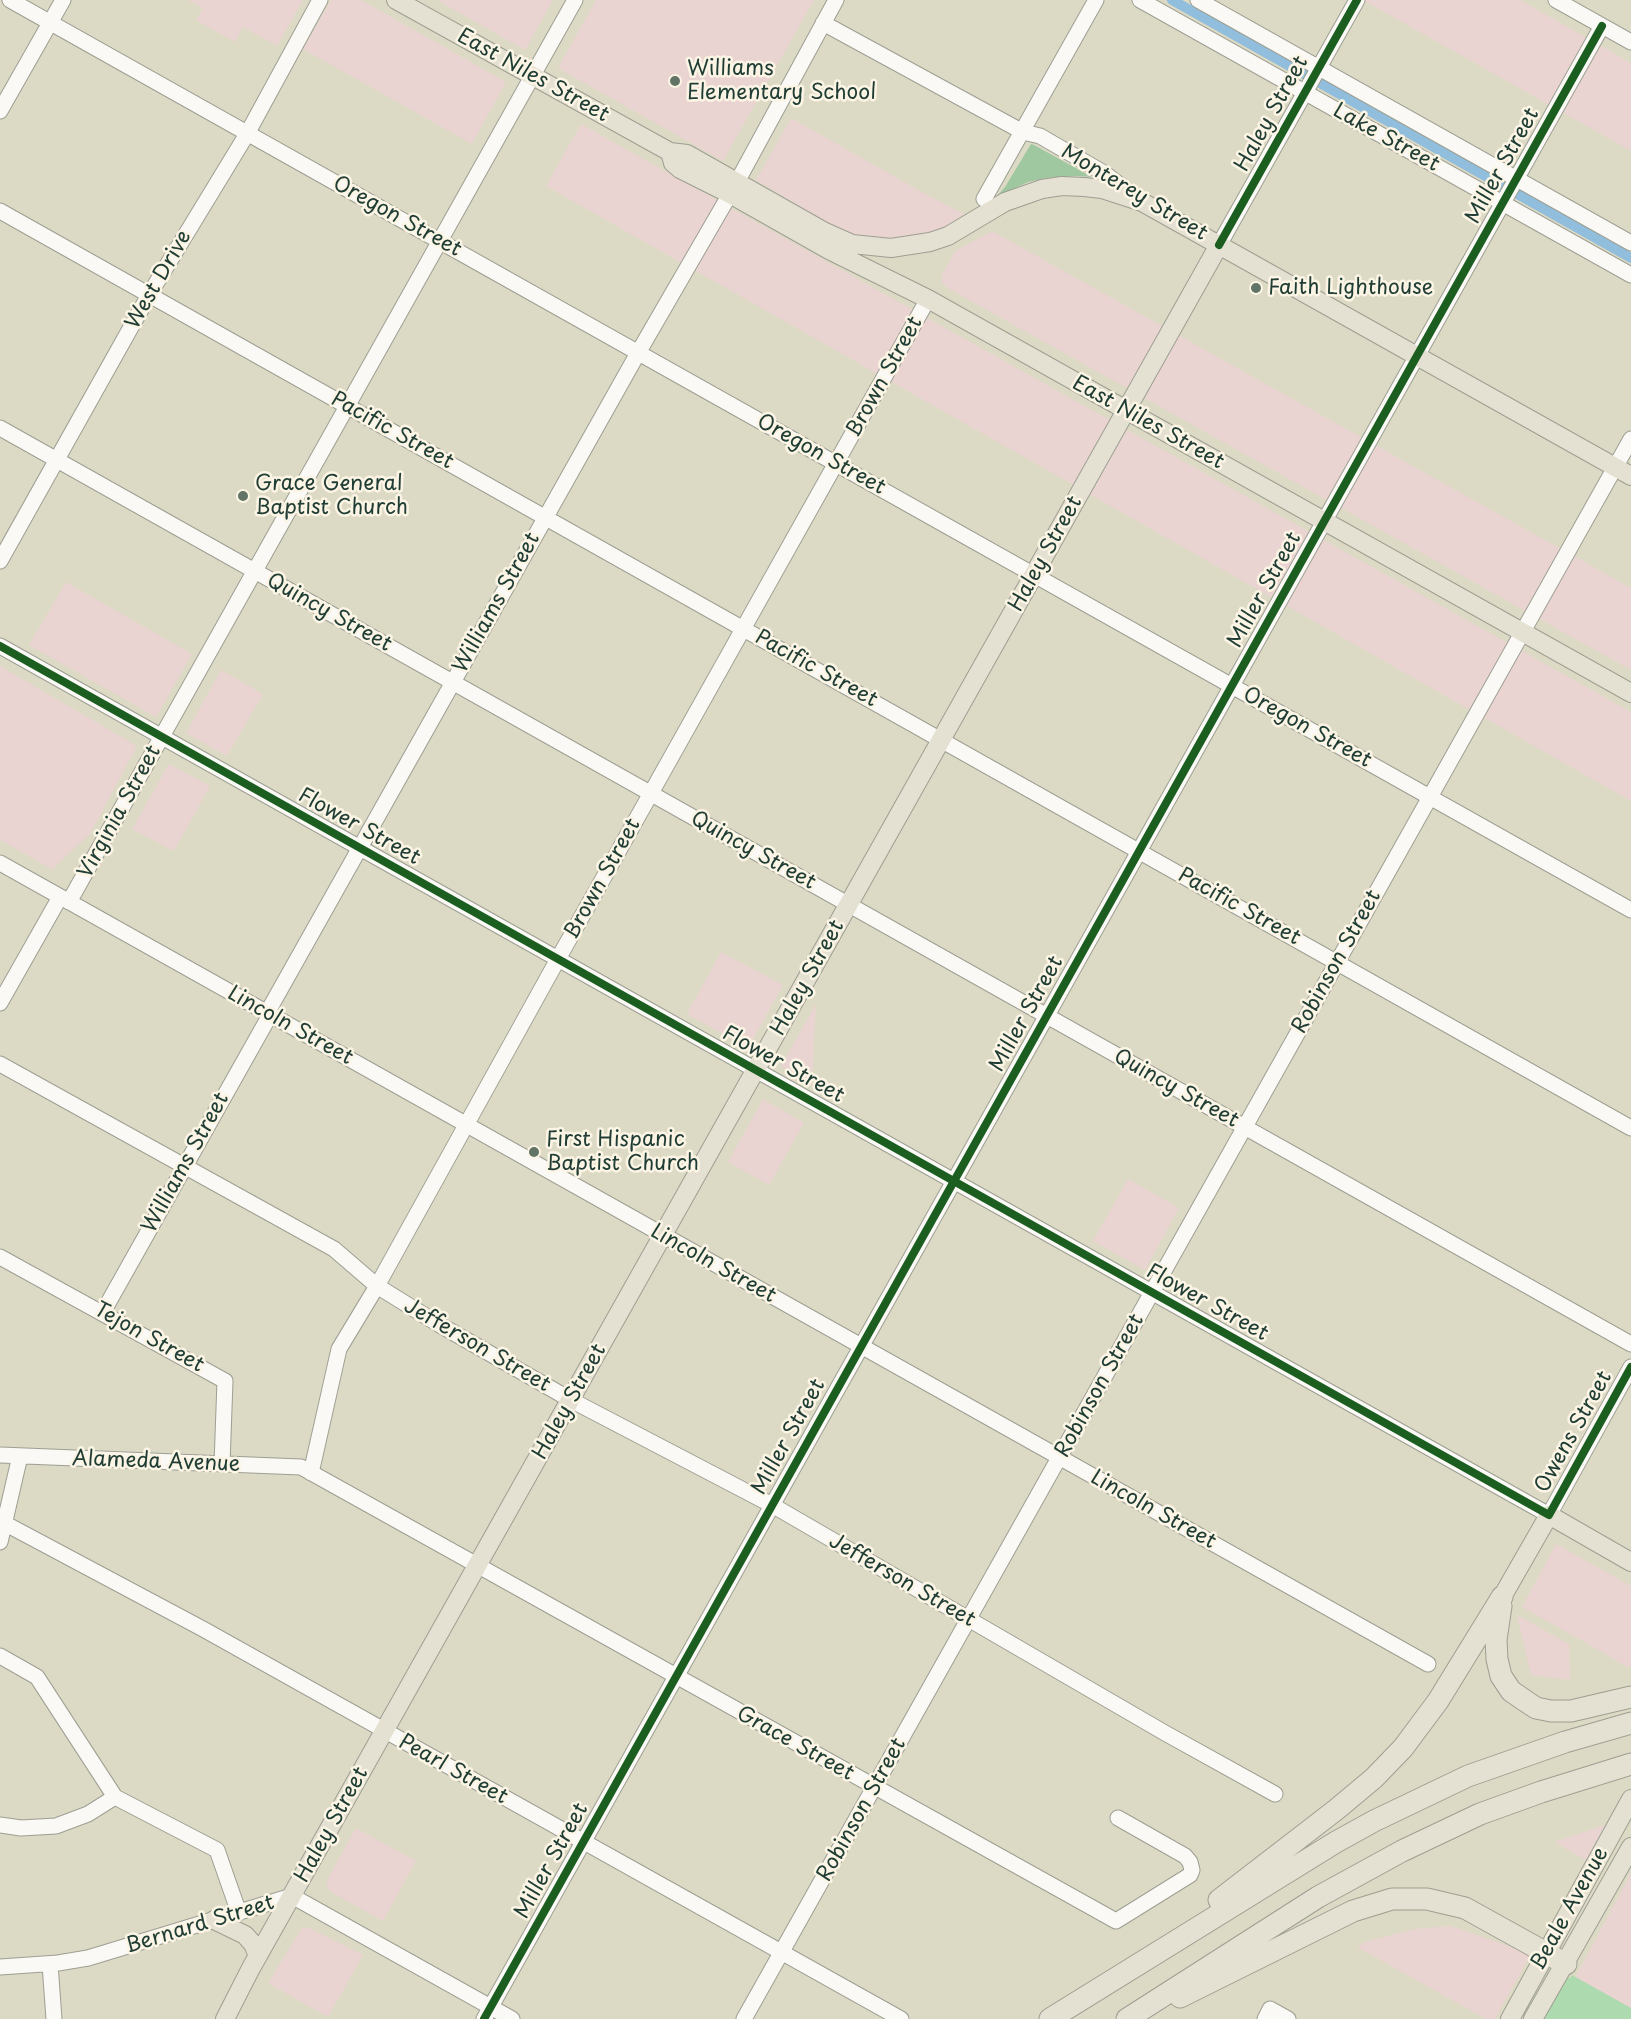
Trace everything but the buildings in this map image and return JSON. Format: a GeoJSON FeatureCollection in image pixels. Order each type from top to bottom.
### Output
{"type":"FeatureCollection","features":[{"type":"Feature","properties":{"kind":"highway"},"geometry":{"type":"LineString","coordinates":[[1502,1597],[1496,1640],[1497,1659],[1501,1676],[1511,1691],[1536,1707],[1551,1711],[1571,1711],[1631,1697]]}},
{"type":"Feature","properties":{"kind":"highway"},"geometry":{"type":"LineString","coordinates":[[1124,1973],[1312,1829],[1374,1778],[1403,1748],[1438,1701],[1502,1597]]}},
{"type":"Feature","properties":{"kind":"highway"},"geometry":{"type":"LineString","coordinates":[[1050,2019],[1336,1842],[1374,1821],[1468,1776],[1565,1742],[1631,1723]]}},
{"type":"Feature","properties":{"kind":"highway"},"geometry":{"type":"LineString","coordinates":[[1127,2019],[1318,1897],[1402,1851],[1480,1814],[1631,1764]]}},
{"type":"Feature","properties":{"kind":"highway"},"geometry":{"type":"LineString","coordinates":[[1137,2019],[1353,1911],[1392,1899],[1427,1899],[1465,1908],[1566,1964]]}},
{"type":"Feature","properties":{"kind":"main road","name":"East Niles Street"},"geometry":{"type":"LineString","coordinates":[[396,0],[670,152],[687,154],[733,188],[829,250],[928,299],[1631,693]]}},
{"type":"Feature","properties":{"kind":"main road","name":"East Niles Street"},"geometry":{"type":"LineString","coordinates":[[733,188],[852,244],[891,248],[930,242],[948,236],[1005,202],[1042,189],[1062,186],[1101,189],[1142,202]]}},
{"type":"Feature","properties":{"kind":"main road","name":"Monterey Street"},"geometry":{"type":"LineString","coordinates":[[1142,202],[1623,472]]}},
{"type":"Feature","properties":{"kind":"main road","name":"Haley Street"},"geometry":{"type":"LineString","coordinates":[[225,2019],[291,1896],[1219,245]]}},
{"type":"Feature","properties":{"kind":"main road","name":"Flower Street"},"geometry":{"type":"LineString","coordinates":[[1549,1515],[1631,1562]]}},
{"type":"Feature","properties":{"kind":"main road","name":"Owens Street"},"geometry":{"type":"LineString","coordinates":[[1502,1597],[1549,1515]]}},
{"type":"Feature","properties":{"kind":"main road","name":"Beale Avenue"},"geometry":{"type":"LineString","coordinates":[[1510,2019],[1631,1799]]}},
{"type":"Feature","properties":{"kind":"main road","name":"Beale Avenue"},"geometry":{"type":"LineString","coordinates":[[1533,2019],[1631,1847]]}},
{"type":"Feature","properties":{"kind":"main road"},"geometry":{"type":"LineString","coordinates":[[214,1920],[245,1935],[253,1944],[258,1956]]}},
{"type":"Feature","properties":{"kind":"street","name":"Oregon Street"},"geometry":{"type":"LineString","coordinates":[[10,0],[1631,910]]}},
{"type":"Feature","properties":{"kind":"street"},"geometry":{"type":"LineString","coordinates":[[0,111],[63,0]]}},
{"type":"Feature","properties":{"kind":"street","name":"West Drive"},"geometry":{"type":"LineString","coordinates":[[0,561],[149,295],[247,134],[320,0]]}},
{"type":"Feature","properties":{"kind":"street","name":"Virginia Street"},"geometry":{"type":"LineString","coordinates":[[0,1003],[162,736],[575,0]]}},
{"type":"Feature","properties":{"kind":"street","name":"Williams Street"},"geometry":{"type":"LineString","coordinates":[[103,1312],[360,848],[638,352],[733,188],[836,0]]}},
{"type":"Feature","properties":{"kind":"street"},"geometry":{"type":"LineString","coordinates":[[984,199],[1096,0]]}},
{"type":"Feature","properties":{"kind":"street","name":"Lake Street"},"geometry":{"type":"LineString","coordinates":[[1140,0],[1631,276]]}},
{"type":"Feature","properties":{"kind":"street","name":"Lake Street"},"geometry":{"type":"LineString","coordinates":[[1198,0],[1631,243]]}},
{"type":"Feature","properties":{"kind":"street","name":"Haley Street"},"geometry":{"type":"LineString","coordinates":[[1219,245],[1357,0]]}},
{"type":"Feature","properties":{"kind":"street"},"geometry":{"type":"LineString","coordinates":[[1556,0],[1631,42]]}},
{"type":"Feature","properties":{"kind":"street","name":"Monterey Street"},"geometry":{"type":"LineString","coordinates":[[823,22],[1023,132],[1040,136],[1104,173],[1142,202]]}},
{"type":"Feature","properties":{"kind":"street","name":"Miller Street"},"geometry":{"type":"LineString","coordinates":[[487,2013],[1602,26]]}},
{"type":"Feature","properties":{"kind":"street","name":"Pacific Street"},"geometry":{"type":"LineString","coordinates":[[0,211],[1631,1128]]}},
{"type":"Feature","properties":{"kind":"street","name":"Brown Street"},"geometry":{"type":"LineString","coordinates":[[311,1473],[339,1349],[377,1286],[928,299]]}},
{"type":"Feature","properties":{"kind":"street","name":"Quincy Street"},"geometry":{"type":"LineString","coordinates":[[0,428],[1631,1344]]}},
{"type":"Feature","properties":{"kind":"street","name":"Robinson Street"},"geometry":{"type":"LineString","coordinates":[[744,2019],[1522,632],[1623,472],[1631,439]]}},
{"type":"Feature","properties":{"kind":"street","name":"Flower Street"},"geometry":{"type":"LineString","coordinates":[[0,646],[1549,1515]]}},
{"type":"Feature","properties":{"kind":"street","name":"Lincoln Street"},"geometry":{"type":"LineString","coordinates":[[0,863],[1428,1664]]}},
{"type":"Feature","properties":{"kind":"street","name":"Jefferson Street"},"geometry":{"type":"LineString","coordinates":[[0,1064],[184,1168],[334,1249],[377,1286],[440,1326],[571,1400],[772,1505],[968,1620],[1275,1794]]}},
{"type":"Feature","properties":{"kind":"street","name":"Tejon Street"},"geometry":{"type":"LineString","coordinates":[[0,1257],[225,1381],[222,1464]]}},
{"type":"Feature","properties":{"kind":"street","name":"Owens Street"},"geometry":{"type":"LineString","coordinates":[[1549,1515],[1631,1367]]}},
{"type":"Feature","properties":{"kind":"street","name":"Alameda Avenue"},"geometry":{"type":"LineString","coordinates":[[0,1455],[301,1467],[311,1473]]}},
{"type":"Feature","properties":{"kind":"street"},"geometry":{"type":"LineString","coordinates":[[0,1542],[20,1456]]}},
{"type":"Feature","properties":{"kind":"street","name":"Grace Street"},"geometry":{"type":"LineString","coordinates":[[311,1473],[1116,1921],[1190,1875],[1192,1870],[1185,1856],[1118,1818]]}},
{"type":"Feature","properties":{"kind":"street","name":"Pearl Street"},"geometry":{"type":"LineString","coordinates":[[4,1523],[203,1629],[901,2019]]}},
{"type":"Feature","properties":{"kind":"street"},"geometry":{"type":"LineString","coordinates":[[0,1656],[37,1677],[115,1797],[218,1850],[239,1913]]}},
{"type":"Feature","properties":{"kind":"street"},"geometry":{"type":"LineString","coordinates":[[0,1825],[21,1828],[56,1826],[88,1814],[115,1797]]}},
{"type":"Feature","properties":{"kind":"street","name":"Bernard Street"},"geometry":{"type":"LineString","coordinates":[[0,1967],[50,1964],[88,1958],[291,1896],[487,2013],[512,2019]]}},
{"type":"Feature","properties":{"kind":"street"},"geometry":{"type":"LineString","coordinates":[[50,1964],[54,2019]]}},
{"type":"Feature","properties":{"kind":"street"},"geometry":{"type":"LineString","coordinates":[[1268,2014],[1288,2019]]}},
{"type":"Feature","properties":{"kind":"shaded area"},"geometry":{"type":"Polygon","coordinates":[[[188,0],[303,0],[277,46],[243,27],[235,42],[196,20],[203,8],[188,0]]]}},
{"type":"Feature","properties":{"kind":"shaded area"},"geometry":{"type":"Polygon","coordinates":[[[331,0],[361,0],[506,82],[472,144],[303,49],[331,0]]]}},
{"type":"Feature","properties":{"kind":"shaded area"},"geometry":{"type":"Polygon","coordinates":[[[437,0],[553,0],[525,50],[437,0]]]}},
{"type":"Feature","properties":{"kind":"shaded area","name":"Williams Elementary School"},"geometry":{"type":"Polygon","coordinates":[[[596,0],[814,0],[723,161],[558,68],[596,0]]]}},
{"type":"Feature","properties":{"kind":"shaded area"},"geometry":{"type":"Polygon","coordinates":[[[1363,0],[1520,0],[1631,63],[1631,151],[1363,0]]]}},
{"type":"Feature","properties":{"kind":"shaded area"},"geometry":{"type":"Polygon","coordinates":[[[791,118],[964,214],[939,232],[884,239],[859,236],[831,225],[756,180],[791,118]]]}},
{"type":"Feature","properties":{"kind":"shaded area"},"geometry":{"type":"Polygon","coordinates":[[[581,124],[1631,712],[1631,801],[546,186],[581,124]]]}},
{"type":"Feature","properties":{"kind":"shaded area"},"geometry":{"type":"Polygon","coordinates":[[[992,231],[1631,588],[1631,670],[946,287],[942,282],[942,275],[955,251],[992,231]]]}},
{"type":"Feature","properties":{"kind":"shaded area"},"geometry":{"type":"Polygon","coordinates":[[[66,582],[192,654],[156,717],[29,645],[66,582]]]}},
{"type":"Feature","properties":{"kind":"shaded area"},"geometry":{"type":"Polygon","coordinates":[[[0,666],[137,746],[90,834],[52,869],[0,840],[0,666]]]}},
{"type":"Feature","properties":{"kind":"shaded area"},"geometry":{"type":"Polygon","coordinates":[[[221,670],[263,694],[227,756],[186,733],[221,670]]]}},
{"type":"Feature","properties":{"kind":"shaded area"},"geometry":{"type":"Polygon","coordinates":[[[169,764],[210,786],[174,851],[132,829],[169,764]]]}},
{"type":"Feature","properties":{"kind":"shaded area"},"geometry":{"type":"Polygon","coordinates":[[[721,952],[783,985],[748,1048],[687,1014],[721,952]]]}},
{"type":"Feature","properties":{"kind":"shaded area"},"geometry":{"type":"Polygon","coordinates":[[[816,1004],[812,1084],[781,1066],[816,1004]]]}},
{"type":"Feature","properties":{"kind":"shaded area"},"geometry":{"type":"Polygon","coordinates":[[[763,1099],[804,1123],[769,1185],[728,1162],[763,1099]]]}},
{"type":"Feature","properties":{"kind":"shaded area"},"geometry":{"type":"Polygon","coordinates":[[[1128,1179],[1179,1208],[1145,1270],[1093,1241],[1128,1179]]]}},
{"type":"Feature","properties":{"kind":"shaded area"},"geometry":{"type":"Polygon","coordinates":[[[1556,1544],[1631,1586],[1631,1666],[1626,1667],[1522,1607],[1556,1544]]]}},
{"type":"Feature","properties":{"kind":"shaded area"},"geometry":{"type":"Polygon","coordinates":[[[1517,1615],[1569,1644],[1570,1680],[1531,1675],[1517,1615]]]}},
{"type":"Feature","properties":{"kind":"shaded area"},"geometry":{"type":"Polygon","coordinates":[[[1605,1825],[1586,1860],[1554,1842],[1605,1825]]]}},
{"type":"Feature","properties":{"kind":"shaded area"},"geometry":{"type":"Polygon","coordinates":[[[356,1828],[416,1861],[383,1921],[331,1892],[327,1886],[327,1880],[356,1828]]]}},
{"type":"Feature","properties":{"kind":"shaded area"},"geometry":{"type":"Polygon","coordinates":[[[1631,1873],[1631,2011],[1574,1980],[1631,1873]]]}},
{"type":"Feature","properties":{"kind":"shaded area"},"geometry":{"type":"Polygon","coordinates":[[[1451,1926],[1531,1954],[1495,2019],[1486,2019],[1357,1947],[1365,1942],[1414,1929],[1451,1926]]]}},
{"type":"Feature","properties":{"kind":"shaded area"},"geometry":{"type":"Polygon","coordinates":[[[302,1928],[309,1928],[363,1955],[328,2017],[268,1983],[302,1928]]]}},
{"type":"Feature","properties":{"kind":"green space"},"geometry":{"type":"Polygon","coordinates":[[[1031,144],[1092,177],[1046,178],[1028,182],[996,197],[1005,187],[1031,144]]]}},
{"type":"Feature","properties":{"kind":"green space"},"geometry":{"type":"Polygon","coordinates":[[[1572,1975],[1631,2008],[1631,2019],[1542,2019],[1566,1976],[1570,1978],[1572,1975]]]}},
{"type":"Feature","properties":{"kind":"waterway"},"geometry":{"type":"LineString","coordinates":[[1172,0],[1631,258]]}},
{"type":"Feature","properties":{"kind":"cycle path"},"geometry":{"type":"LineString","coordinates":[[1219,245],[1357,0]]}},
{"type":"Feature","properties":{"kind":"cycle path"},"geometry":{"type":"LineString","coordinates":[[484,2019],[1602,26]]}},
{"type":"Feature","properties":{"kind":"cycle path"},"geometry":{"type":"LineString","coordinates":[[0,646],[1549,1515],[1631,1367]]}},
{"type":"Feature","properties":{"kind":"place","name":"Williams Elementary School"},"geometry":{"type":"Point","coordinates":[675,81]}},
{"type":"Feature","properties":{"kind":"place","name":"Faith Lighthouse"},"geometry":{"type":"Point","coordinates":[1256,288]}},
{"type":"Feature","properties":{"kind":"place","name":"Grace General Baptist Church"},"geometry":{"type":"Point","coordinates":[243,496]}},
{"type":"Feature","properties":{"kind":"place","name":"First Hispanic Baptist Church"},"geometry":{"type":"Point","coordinates":[534,1152]}}]}
